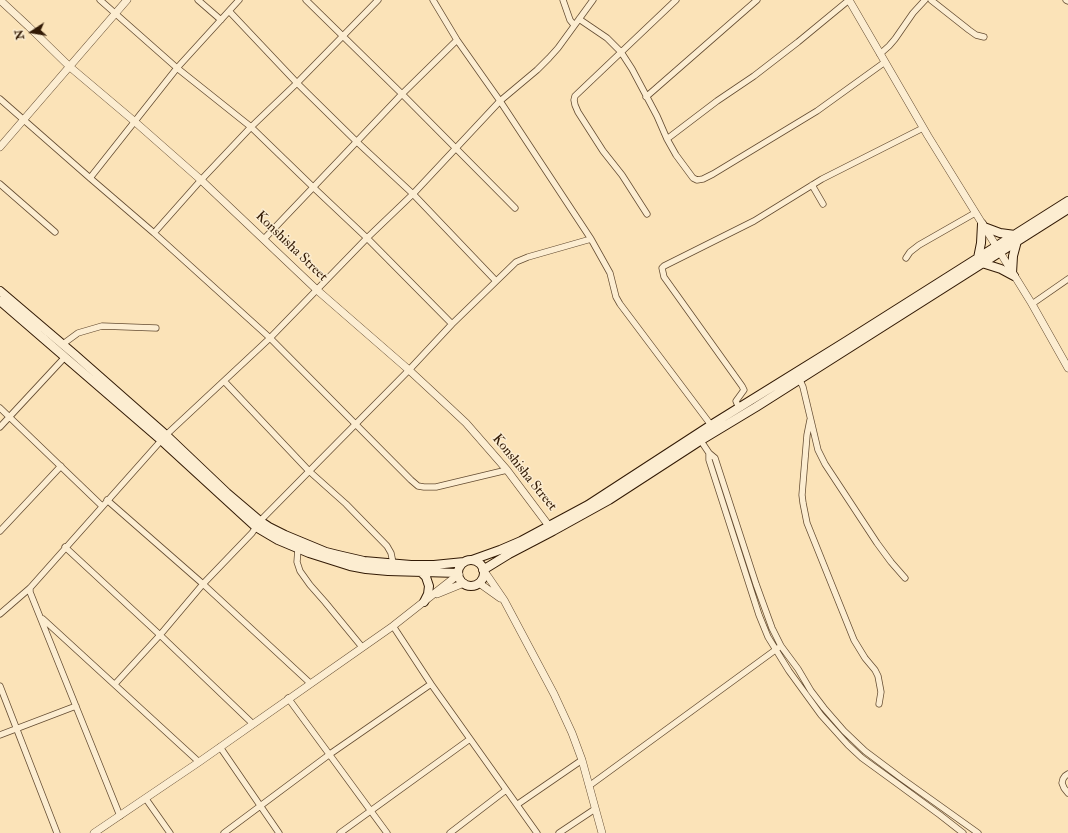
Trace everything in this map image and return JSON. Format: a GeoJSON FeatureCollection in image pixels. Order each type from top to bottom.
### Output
{"type":"FeatureCollection","features":[{"type":"Feature","properties":{"kind":"main road"},"geometry":{"type":"LineString","coordinates":[[258,524],[269,527],[332,554],[364,561],[434,565],[468,561],[479,563],[483,570],[483,578],[479,583],[471,585],[464,583],[458,574],[460,566],[468,561],[507,547],[549,526],[699,438],[998,250],[1068,201]]}},
{"type":"Feature","properties":{"kind":"main road"},"geometry":{"type":"LineString","coordinates":[[980,261],[983,225],[1000,233],[1016,238],[1068,209]]}},
{"type":"Feature","properties":{"kind":"main road"},"geometry":{"type":"LineString","coordinates":[[980,261],[995,266],[1013,275],[1013,256],[1016,238]]}},
{"type":"Feature","properties":{"kind":"main road"},"geometry":{"type":"LineString","coordinates":[[0,291],[63,344],[163,437],[227,493],[258,524],[278,540],[328,560],[350,566],[374,570],[458,574]]}},
{"type":"Feature","properties":{"kind":"main road"},"geometry":{"type":"LineString","coordinates":[[0,301],[65,357],[163,437]]}},
{"type":"Feature","properties":{"kind":"main road"},"geometry":{"type":"LineString","coordinates":[[483,570],[509,554],[584,515],[629,487],[699,438],[711,425],[798,376]]}},
{"type":"Feature","properties":{"kind":"main road"},"geometry":{"type":"LineString","coordinates":[[420,572],[426,577],[430,586],[424,602]]}},
{"type":"Feature","properties":{"kind":"street","name":"Konshisha Street"},"geometry":{"type":"LineString","coordinates":[[0,0],[70,67],[201,180],[317,290],[409,370],[466,423],[507,470],[549,526]]}},
{"type":"Feature","properties":{"kind":"street"},"geometry":{"type":"LineString","coordinates":[[100,0],[177,68],[251,127],[367,238],[452,324]]}},
{"type":"Feature","properties":{"kind":"street"},"geometry":{"type":"LineString","coordinates":[[0,148],[116,15],[127,0]]}},
{"type":"Feature","properties":{"kind":"street"},"geometry":{"type":"LineString","coordinates":[[198,0],[221,20]]}},
{"type":"Feature","properties":{"kind":"street"},"geometry":{"type":"LineString","coordinates":[[90,178],[177,68],[239,0]]}},
{"type":"Feature","properties":{"kind":"street"},"geometry":{"type":"LineString","coordinates":[[306,0],[515,208]]}},
{"type":"Feature","properties":{"kind":"street"},"geometry":{"type":"LineString","coordinates":[[154,233],[251,127],[297,83],[378,0]]}},
{"type":"Feature","properties":{"kind":"street"},"geometry":{"type":"LineString","coordinates":[[433,0],[457,40],[500,101],[591,240],[610,273],[616,297],[620,304],[711,425]]}},
{"type":"Feature","properties":{"kind":"street"},"geometry":{"type":"LineString","coordinates":[[563,0],[570,20],[574,25]]}},
{"type":"Feature","properties":{"kind":"street"},"geometry":{"type":"LineString","coordinates":[[0,614],[30,588],[163,437],[270,338],[367,238],[413,194],[500,101],[549,58],[593,0]]}},
{"type":"Feature","properties":{"kind":"street"},"geometry":{"type":"LineString","coordinates":[[647,214],[622,175],[603,151],[578,112],[574,103],[575,96],[676,0]]}},
{"type":"Feature","properties":{"kind":"street"},"geometry":{"type":"LineString","coordinates":[[646,97],[757,0]]}},
{"type":"Feature","properties":{"kind":"street"},"geometry":{"type":"LineString","coordinates":[[667,139],[717,101],[754,76],[849,0],[923,128],[1032,304],[1068,368]]}},
{"type":"Feature","properties":{"kind":"street"},"geometry":{"type":"LineString","coordinates":[[880,54],[895,39],[913,13],[925,0]]}},
{"type":"Feature","properties":{"kind":"street"},"geometry":{"type":"LineString","coordinates":[[931,0],[976,35],[984,37]]}},
{"type":"Feature","properties":{"kind":"street"},"geometry":{"type":"LineString","coordinates":[[230,11],[297,83],[413,194],[496,281]]}},
{"type":"Feature","properties":{"kind":"street"},"geometry":{"type":"LineString","coordinates":[[579,19],[607,38],[621,52],[632,69],[676,155],[693,178],[697,180],[713,174],[817,111],[885,62]]}},
{"type":"Feature","properties":{"kind":"street"},"geometry":{"type":"LineString","coordinates":[[264,239],[402,94],[457,40]]}},
{"type":"Feature","properties":{"kind":"street"},"geometry":{"type":"LineString","coordinates":[[0,99],[154,233],[270,338],[355,425],[418,486],[436,487],[507,470]]}},
{"type":"Feature","properties":{"kind":"street"},"geometry":{"type":"LineString","coordinates":[[739,408],[736,401],[744,390],[742,386],[664,277],[662,268],[667,264],[754,221],[812,185],[923,128]]}},
{"type":"Feature","properties":{"kind":"street"},"geometry":{"type":"LineString","coordinates":[[0,184],[55,232]]}},
{"type":"Feature","properties":{"kind":"street"},"geometry":{"type":"LineString","coordinates":[[812,185],[823,204]]}},
{"type":"Feature","properties":{"kind":"street"},"geometry":{"type":"LineString","coordinates":[[906,258],[910,252],[919,245],[975,212]]}},
{"type":"Feature","properties":{"kind":"street"},"geometry":{"type":"LineString","coordinates":[[115,684],[160,635],[203,584],[252,533],[258,524],[452,324],[516,262],[591,240]]}},
{"type":"Feature","properties":{"kind":"street"},"geometry":{"type":"LineString","coordinates":[[1032,304],[1068,279]]}},
{"type":"Feature","properties":{"kind":"street"},"geometry":{"type":"LineString","coordinates":[[63,344],[78,333],[102,326],[156,328]]}},
{"type":"Feature","properties":{"kind":"street"},"geometry":{"type":"LineString","coordinates":[[0,427],[65,357]]}},
{"type":"Feature","properties":{"kind":"street"},"geometry":{"type":"LineString","coordinates":[[798,376],[803,387],[818,450],[825,464],[877,543],[905,578]]}},
{"type":"Feature","properties":{"kind":"street"},"geometry":{"type":"LineString","coordinates":[[224,381],[309,471],[346,504],[387,546],[391,553],[393,563]]}},
{"type":"Feature","properties":{"kind":"street"},"geometry":{"type":"LineString","coordinates":[[0,408],[102,506]]}},
{"type":"Feature","properties":{"kind":"street"},"geometry":{"type":"LineString","coordinates":[[810,420],[806,440],[802,495],[807,523],[854,640],[878,676],[881,692],[879,704]]}},
{"type":"Feature","properties":{"kind":"street"},"geometry":{"type":"LineString","coordinates":[[699,438],[709,453],[715,458],[761,599],[772,628],[781,646],[798,669],[811,691],[844,731],[871,756],[978,833]]}},
{"type":"Feature","properties":{"kind":"street"},"geometry":{"type":"LineString","coordinates":[[709,453],[709,460],[759,615],[768,636],[789,671],[821,715],[848,745],[873,766],[940,814],[963,833]]}},
{"type":"Feature","properties":{"kind":"street"},"geometry":{"type":"LineString","coordinates":[[0,531],[61,466]]}},
{"type":"Feature","properties":{"kind":"street"},"geometry":{"type":"LineString","coordinates":[[107,500],[203,584],[310,683]]}},
{"type":"Feature","properties":{"kind":"street"},"geometry":{"type":"LineString","coordinates":[[65,547],[253,724]]}},
{"type":"Feature","properties":{"kind":"street"},"geometry":{"type":"LineString","coordinates":[[298,549],[300,571],[362,647]]}},
{"type":"Feature","properties":{"kind":"street"},"geometry":{"type":"LineString","coordinates":[[483,570],[504,600],[554,694],[572,733],[582,760],[602,833]]}},
{"type":"Feature","properties":{"kind":"street"},"geometry":{"type":"LineString","coordinates":[[94,833],[146,799],[288,698],[393,626],[458,574]]}},
{"type":"Feature","properties":{"kind":"street"},"geometry":{"type":"LineString","coordinates":[[432,596],[464,583]]}},
{"type":"Feature","properties":{"kind":"street"},"geometry":{"type":"LineString","coordinates":[[479,583],[504,600]]}},
{"type":"Feature","properties":{"kind":"street"},"geometry":{"type":"LineString","coordinates":[[30,588],[30,592],[120,816]]}},
{"type":"Feature","properties":{"kind":"street"},"geometry":{"type":"LineString","coordinates":[[41,617],[198,762]]}},
{"type":"Feature","properties":{"kind":"street"},"geometry":{"type":"LineString","coordinates":[[393,626],[431,684],[506,790],[518,804],[537,833]]}},
{"type":"Feature","properties":{"kind":"street"},"geometry":{"type":"LineString","coordinates":[[589,786],[781,646]]}},
{"type":"Feature","properties":{"kind":"street"},"geometry":{"type":"LineString","coordinates":[[224,833],[330,754],[431,684]]}},
{"type":"Feature","properties":{"kind":"street"},"geometry":{"type":"LineString","coordinates":[[0,686],[57,833]]}},
{"type":"Feature","properties":{"kind":"street"},"geometry":{"type":"LineString","coordinates":[[288,698],[387,833]]}},
{"type":"Feature","properties":{"kind":"street"},"geometry":{"type":"LineString","coordinates":[[0,735],[76,706]]}},
{"type":"Feature","properties":{"kind":"street"},"geometry":{"type":"LineString","coordinates":[[340,833],[470,739]]}},
{"type":"Feature","properties":{"kind":"street"},"geometry":{"type":"LineString","coordinates":[[220,747],[279,833]]}},
{"type":"Feature","properties":{"kind":"street"},"geometry":{"type":"LineString","coordinates":[[518,804],[582,760]]}},
{"type":"Feature","properties":{"kind":"street"},"geometry":{"type":"LineString","coordinates":[[1068,774],[1063,779],[1062,783],[1068,793]]}},
{"type":"Feature","properties":{"kind":"street"},"geometry":{"type":"LineString","coordinates":[[450,833],[506,790]]}},
{"type":"Feature","properties":{"kind":"street"},"geometry":{"type":"LineString","coordinates":[[146,799],[170,833]]}},
{"type":"Feature","properties":{"kind":"street"},"geometry":{"type":"LineString","coordinates":[[559,833],[595,809]]}}]}
